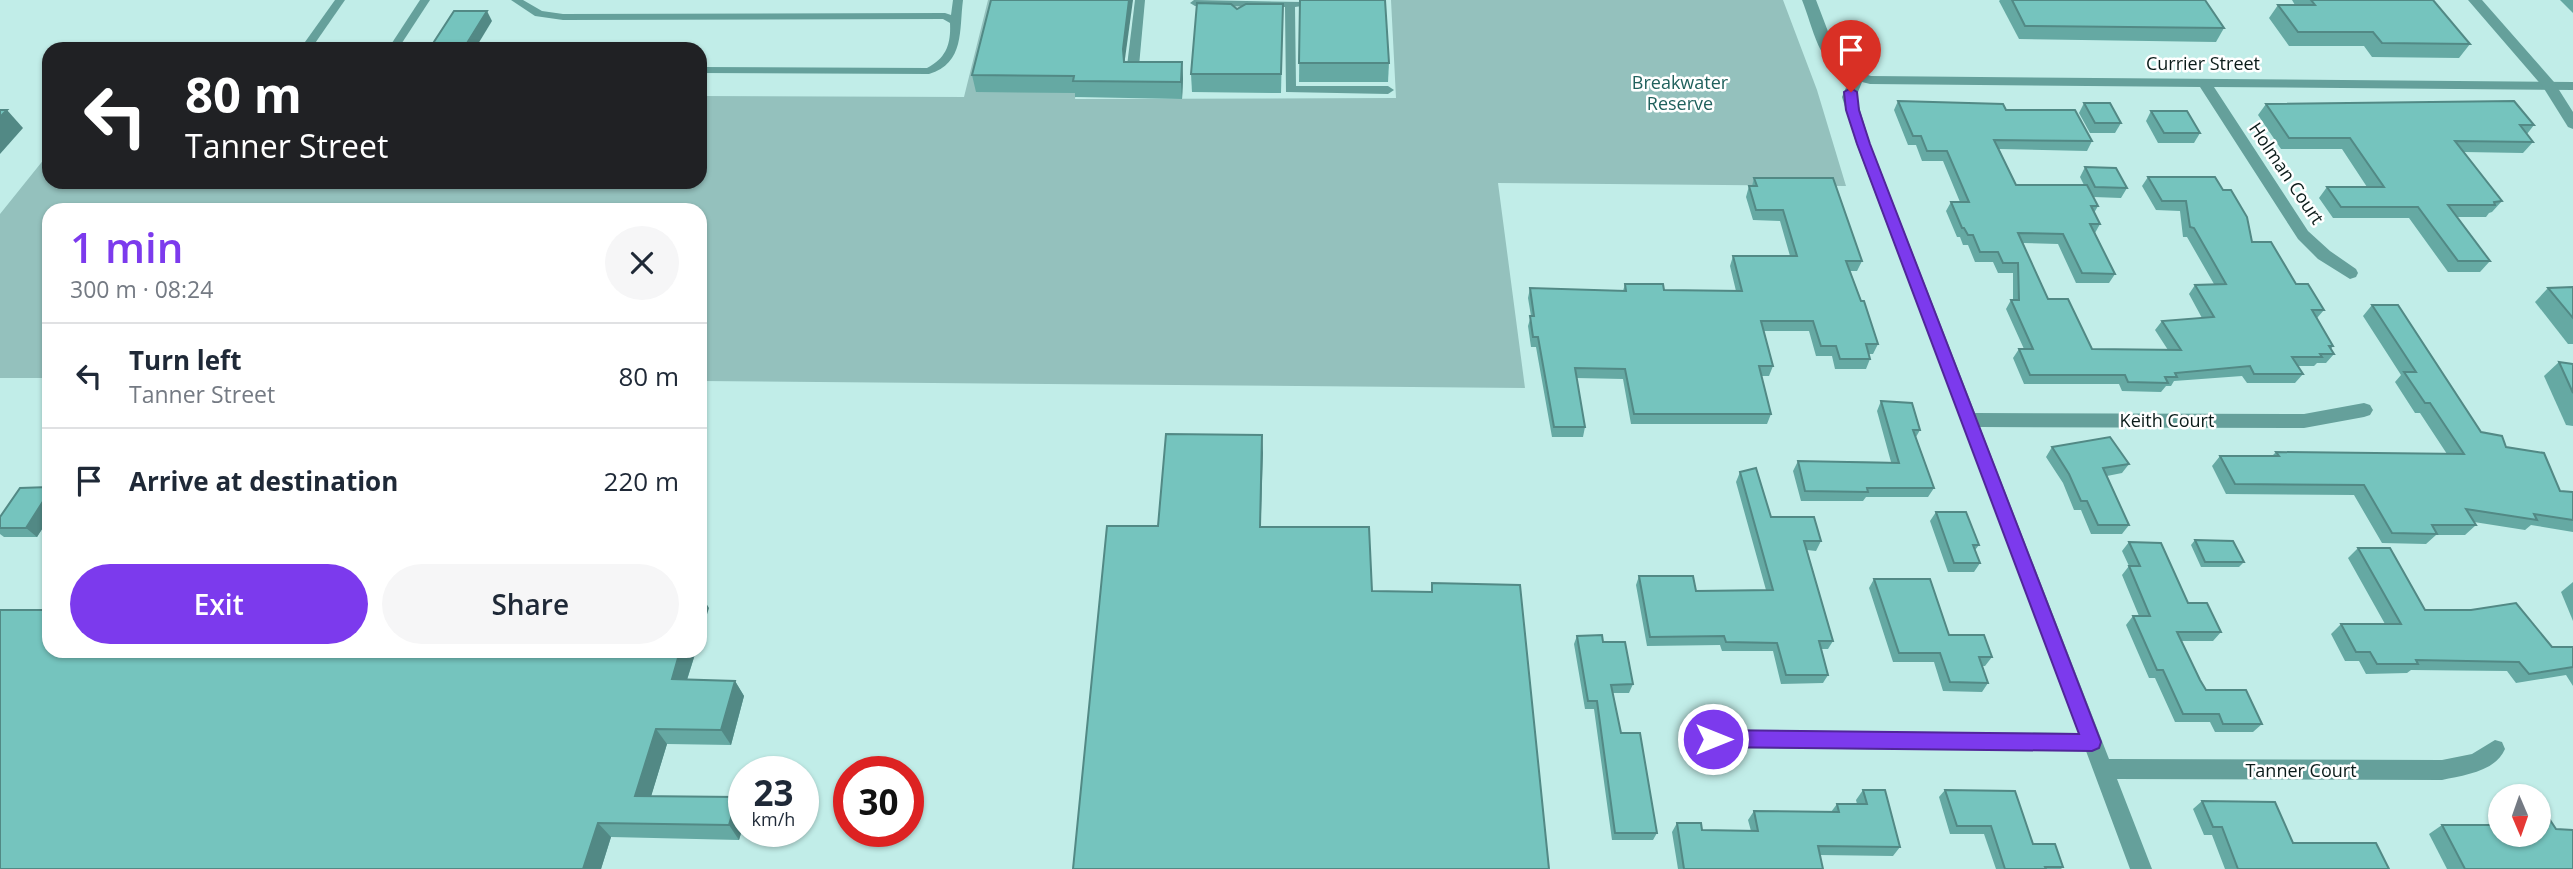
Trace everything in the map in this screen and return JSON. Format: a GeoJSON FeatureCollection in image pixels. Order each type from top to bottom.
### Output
{"type":"FeatureCollection","features":[{"type":"Feature","properties":{"kind":"street"},"geometry":{"type":"LineString","coordinates":[[1809,0],[1830,56],[1842,71],[1857,77],[1849,97],[1852,110],[2141,869]]}},
{"type":"Feature","properties":{"kind":"street"},"geometry":{"type":"LineString","coordinates":[[2475,0],[2549,85],[2573,124]]}},
{"type":"Feature","properties":{"kind":"street","name":"Currier Street"},"geometry":{"type":"LineString","coordinates":[[1857,77],[1870,80],[2573,86]]}},
{"type":"Feature","properties":{"kind":"street","name":"Holman Court"},"geometry":{"type":"LineString","coordinates":[[2204,82],[2303,236],[2350,273]]}},
{"type":"Feature","properties":{"kind":"street","name":"Keith Court"},"geometry":{"type":"LineString","coordinates":[[1969,420],[2304,421],[2364,410]]}},
{"type":"Feature","properties":{"kind":"street"},"geometry":{"type":"LineString","coordinates":[[1713,739],[2092,742]]}},
{"type":"Feature","properties":{"kind":"street","name":"Tanner Court"},"geometry":{"type":"LineString","coordinates":[[2103,769],[2442,770],[2477,762],[2495,749]]}},
{"type":"Feature","properties":{"kind":"lane"},"geometry":{"type":"LineString","coordinates":[[310,42],[340,0]]}},
{"type":"Feature","properties":{"kind":"lane"},"geometry":{"type":"LineString","coordinates":[[398,42],[425,0]]}},
{"type":"Feature","properties":{"kind":"lane"},"geometry":{"type":"LineString","coordinates":[[516,0],[538,14],[563,17],[946,16],[955,21]]}},
{"type":"Feature","properties":{"kind":"lane"},"geometry":{"type":"LineString","coordinates":[[707,70],[929,71],[942,66],[950,58],[956,31],[958,0]]}},
{"type":"Feature","properties":{"kind":"lane"},"geometry":{"type":"LineString","coordinates":[[1133,66],[1140,0]]}},
{"type":"Feature","properties":{"kind":"lane"},"geometry":{"type":"LineString","coordinates":[[1195,3],[1315,4]]}},
{"type":"Feature","properties":{"kind":"lane"},"geometry":{"type":"LineString","coordinates":[[1290,4],[1290,90],[1388,90]]}},
{"type":"Feature","properties":{"kind":"green space","name":"Breakwater Reserve"},"geometry":{"type":"Polygon","coordinates":[[[988,0],[1089,0],[1075,99],[1396,98],[1391,0],[1783,0],[1817,90],[1846,186],[1498,183],[1525,388],[707,381],[707,203],[42,203],[42,378],[0,378],[0,214],[42,162],[42,189],[707,189],[707,96],[964,97],[988,0]]]}},
{"type":"Feature","properties":{"kind":"building"},"geometry":{"type":"Polygon","coordinates":[[[991,0],[1129,0],[1124,62],[1182,62],[1181,82],[1073,81],[1074,76],[972,75],[991,0]]]}},
{"type":"Feature","properties":{"kind":"building"},"geometry":{"type":"Polygon","coordinates":[[[1300,0],[1385,0],[1389,63],[1299,63],[1300,0]]]}},
{"type":"Feature","properties":{"kind":"building"},"geometry":{"type":"Polygon","coordinates":[[[2012,0],[2205,0],[2224,28],[2025,26],[2012,0]]]}},
{"type":"Feature","properties":{"kind":"building"},"geometry":{"type":"Polygon","coordinates":[[[2311,0],[2433,0],[2470,44],[2382,43],[2373,32],[2298,32],[2278,5],[2315,5],[2311,0]]]}},
{"type":"Feature","properties":{"kind":"building"},"geometry":{"type":"Polygon","coordinates":[[[1197,3],[1231,4],[1237,9],[1246,4],[1283,4],[1281,74],[1191,74],[1197,3]]]}},
{"type":"Feature","properties":{"kind":"building"},"geometry":{"type":"Polygon","coordinates":[[[454,11],[487,11],[468,42],[434,42],[454,11]]]}},
{"type":"Feature","properties":{"kind":"building"},"geometry":{"type":"Polygon","coordinates":[[[1898,101],[2003,104],[2006,110],[2075,110],[2092,141],[1994,140],[2016,185],[2087,185],[2098,206],[2091,206],[2100,224],[2090,224],[2115,274],[2082,273],[2063,234],[2018,233],[2048,299],[2068,299],[2092,349],[2181,350],[2162,321],[2214,317],[2195,285],[2226,284],[2194,228],[2190,227],[2186,201],[2162,201],[2148,177],[2215,177],[2223,190],[2231,190],[2247,217],[2252,242],[2271,242],[2296,284],[2308,284],[2324,310],[2312,310],[2333,346],[2329,346],[2334,354],[2320,354],[2322,357],[2292,357],[2303,374],[2254,374],[2250,366],[2175,373],[2177,377],[2165,377],[2168,383],[2128,382],[2125,375],[2030,375],[2019,349],[2033,349],[2011,300],[2019,300],[2018,263],[2003,263],[1998,252],[1980,252],[1973,235],[1968,235],[1962,228],[1951,202],[1969,202],[1947,151],[1927,151],[1921,136],[1913,136],[1898,101]]]}},
{"type":"Feature","properties":{"kind":"building"},"geometry":{"type":"Polygon","coordinates":[[[2514,101],[2534,125],[2520,125],[2533,142],[2455,141],[2502,201],[2494,202],[2495,205],[2448,205],[2490,261],[2458,261],[2418,207],[2341,207],[2327,187],[2384,187],[2350,138],[2289,138],[2266,104],[2514,101]]]}},
{"type":"Feature","properties":{"kind":"building"},"geometry":{"type":"Polygon","coordinates":[[[2084,103],[2110,103],[2121,123],[2095,123],[2084,103]]]}},
{"type":"Feature","properties":{"kind":"building"},"geometry":{"type":"Polygon","coordinates":[[[2151,111],[2187,111],[2200,133],[2164,133],[2151,111]]]}},
{"type":"Feature","properties":{"kind":"building"},"geometry":{"type":"Polygon","coordinates":[[[2085,167],[2116,168],[2127,188],[2095,187],[2085,167]]]}},
{"type":"Feature","properties":{"kind":"building"},"geometry":{"type":"Polygon","coordinates":[[[1754,178],[1833,178],[1862,261],[1846,261],[1861,301],[1864,301],[1878,344],[1866,344],[1870,359],[1840,359],[1836,346],[1821,346],[1813,321],[1761,321],[1773,366],[1759,366],[1771,414],[1634,414],[1625,369],[1575,368],[1585,427],[1554,427],[1538,337],[1533,337],[1530,316],[1534,316],[1530,288],[1626,291],[1625,284],[1663,284],[1664,290],[1742,291],[1733,256],[1797,256],[1783,210],[1756,210],[1749,186],[1757,186],[1754,178]]]}},
{"type":"Feature","properties":{"kind":"building"},"geometry":{"type":"Polygon","coordinates":[[[2573,287],[2573,318],[2548,288],[2573,287]]]}},
{"type":"Feature","properties":{"kind":"building"},"geometry":{"type":"Polygon","coordinates":[[[2372,305],[2398,305],[2481,432],[2502,436],[2506,447],[2544,453],[2560,491],[2573,492],[2573,520],[2534,514],[2537,520],[2466,509],[2476,525],[2432,525],[2437,534],[2392,533],[2364,485],[2235,484],[2220,456],[2279,456],[2276,452],[2464,454],[2430,403],[2425,403],[2404,372],[2416,372],[2372,305]]]}},
{"type":"Feature","properties":{"kind":"building"},"geometry":{"type":"Polygon","coordinates":[[[2559,362],[2573,364],[2573,393],[2559,362]]]}},
{"type":"Feature","properties":{"kind":"building"},"geometry":{"type":"Polygon","coordinates":[[[1881,401],[1912,403],[1920,430],[1913,430],[1934,488],[1867,488],[1868,492],[1805,491],[1798,461],[1899,463],[1881,401]]]}},
{"type":"Feature","properties":{"kind":"building"},"geometry":{"type":"Polygon","coordinates":[[[1166,434],[1262,435],[1260,527],[1369,527],[1372,591],[1432,592],[1432,583],[1520,585],[1549,869],[1073,869],[1107,526],[1158,526],[1166,434]]]}},
{"type":"Feature","properties":{"kind":"building"},"geometry":{"type":"Polygon","coordinates":[[[2110,437],[2129,464],[2103,468],[2129,525],[2098,525],[2087,501],[2081,501],[2069,474],[2052,447],[2110,437]]]}},
{"type":"Feature","properties":{"kind":"building"},"geometry":{"type":"Polygon","coordinates":[[[1756,468],[1771,517],[1814,517],[1821,541],[1804,541],[1833,641],[1819,641],[1828,675],[1786,675],[1777,643],[1726,642],[1724,636],[1650,637],[1639,576],[1693,576],[1696,591],[1773,590],[1740,472],[1756,468]]]}},
{"type":"Feature","properties":{"kind":"building"},"geometry":{"type":"Polygon","coordinates":[[[42,487],[42,503],[26,528],[0,528],[0,517],[20,488],[42,487]]]}},
{"type":"Feature","properties":{"kind":"building"},"geometry":{"type":"Polygon","coordinates":[[[1936,512],[1966,512],[1979,545],[1973,545],[1980,563],[1954,563],[1936,512]]]}},
{"type":"Feature","properties":{"kind":"building"},"geometry":{"type":"Polygon","coordinates":[[[2195,540],[2233,541],[2244,562],[2205,562],[2195,540]]]}},
{"type":"Feature","properties":{"kind":"building"},"geometry":{"type":"Polygon","coordinates":[[[2129,542],[2161,543],[2188,603],[2207,603],[2221,632],[2177,632],[2206,690],[2246,690],[2262,724],[2223,724],[2219,714],[2183,714],[2163,670],[2157,670],[2133,616],[2150,616],[2129,566],[2140,566],[2129,542]]]}},
{"type":"Feature","properties":{"kind":"building"},"geometry":{"type":"Polygon","coordinates":[[[2358,548],[2390,548],[2425,610],[2471,610],[2516,603],[2552,647],[2573,647],[2573,667],[2529,674],[2519,662],[2416,660],[2418,664],[2377,664],[2370,652],[2356,652],[2341,624],[2401,624],[2358,548]]]}},
{"type":"Feature","properties":{"kind":"building"},"geometry":{"type":"Polygon","coordinates":[[[1874,579],[1930,579],[1949,635],[1984,635],[1992,657],[1979,657],[1988,683],[1950,682],[1940,653],[1899,653],[1874,579]]]}},
{"type":"Feature","properties":{"kind":"building"},"geometry":{"type":"Polygon","coordinates":[[[0,610],[42,610],[42,658],[678,658],[672,679],[735,681],[721,730],[656,729],[635,796],[728,797],[728,825],[598,823],[583,869],[0,869],[0,610]]]}},
{"type":"Feature","properties":{"kind":"building"},"geometry":{"type":"Polygon","coordinates":[[[1602,635],[1603,642],[1625,642],[1633,684],[1611,685],[1621,733],[1640,733],[1657,833],[1615,833],[1597,701],[1588,701],[1577,636],[1602,635]]]}},
{"type":"Feature","properties":{"kind":"building"},"geometry":{"type":"Polygon","coordinates":[[[1863,790],[1885,790],[1900,847],[1818,846],[1823,869],[1684,869],[1677,823],[1701,823],[1702,830],[1758,831],[1754,811],[1839,812],[1837,804],[1867,804],[1863,790]]]}},
{"type":"Feature","properties":{"kind":"building"},"geometry":{"type":"Polygon","coordinates":[[[1945,790],[2015,791],[2033,844],[2055,844],[2063,867],[2005,869],[1991,826],[1957,826],[1945,790]]]}},
{"type":"Feature","properties":{"kind":"building"},"geometry":{"type":"Polygon","coordinates":[[[2202,801],[2275,802],[2293,843],[2376,843],[2389,869],[2238,869],[2222,827],[2213,827],[2202,801]]]}},
{"type":"Feature","properties":{"kind":"building"},"geometry":{"type":"Polygon","coordinates":[[[2552,823],[2556,829],[2573,830],[2573,869],[2465,869],[2442,825],[2488,825],[2488,847],[2552,847],[2552,823]]]}},
{"type":"Feature","properties":{"kind":"route"},"geometry":{"type":"LineString","coordinates":[[1713,739],[2092,742],[1863,144],[1852,110],[1849,97],[1851,92]]}}]}
